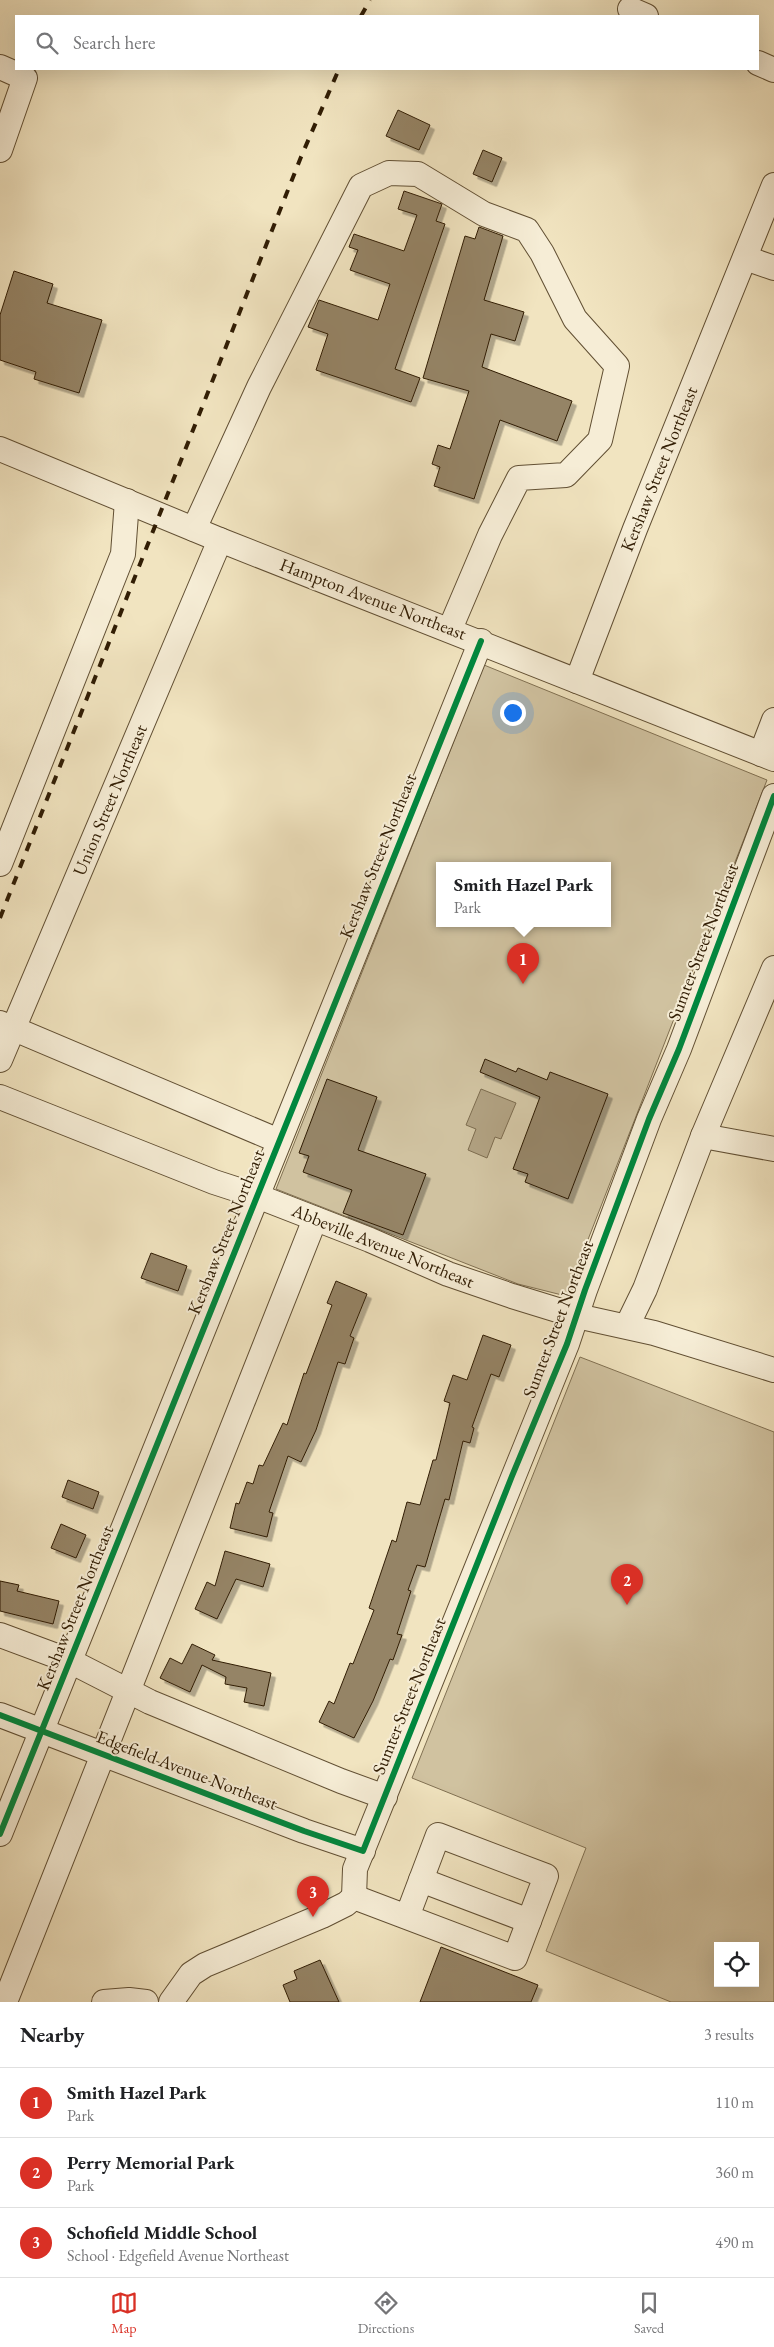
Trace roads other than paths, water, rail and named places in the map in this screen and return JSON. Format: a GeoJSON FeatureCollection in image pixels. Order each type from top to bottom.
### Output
{"type":"FeatureCollection","features":[{"type":"Feature","properties":{"kind":"street"},"geometry":{"type":"LineString","coordinates":[[759,63],[774,70]]}},
{"type":"Feature","properties":{"kind":"street"},"geometry":{"type":"LineString","coordinates":[[0,67],[25,78],[0,150]]}},
{"type":"Feature","properties":{"kind":"street"},"geometry":{"type":"LineString","coordinates":[[194,529],[263,378],[361,186],[390,173],[418,174],[484,214],[527,230],[542,253],[575,319],[617,366],[600,440],[566,475],[518,478],[490,535],[450,629]]}},
{"type":"Feature","properties":{"kind":"street","name":"Kershaw Street Northeast"},"geometry":{"type":"LineString","coordinates":[[577,681],[634,529],[774,185]]}},
{"type":"Feature","properties":{"kind":"street"},"geometry":{"type":"LineString","coordinates":[[744,258],[774,268]]}},
{"type":"Feature","properties":{"kind":"street","name":"Hampton Avenue Northeast"},"geometry":{"type":"LineString","coordinates":[[0,449],[220,540],[481,641],[768,756]]}},
{"type":"Feature","properties":{"kind":"street"},"geometry":{"type":"LineString","coordinates":[[0,864],[123,554],[127,501]]}},
{"type":"Feature","properties":{"kind":"street","name":"Union Street Northeast"},"geometry":{"type":"LineString","coordinates":[[0,1060],[7,1026],[220,540]]}},
{"type":"Feature","properties":{"kind":"street","name":"Kershaw Street Northeast"},"geometry":{"type":"LineString","coordinates":[[0,1834],[481,641]]}},
{"type":"Feature","properties":{"kind":"street"},"geometry":{"type":"LineString","coordinates":[[768,756],[774,720]]}},
{"type":"Feature","properties":{"kind":"street","name":"Sumter Street Northeast"},"geometry":{"type":"LineString","coordinates":[[354,1897],[355,1869],[512,1476],[567,1344],[649,1119],[679,1049],[774,796]]}},
{"type":"Feature","properties":{"kind":"street"},"geometry":{"type":"LineString","coordinates":[[627,1326],[645,1289],[704,1136],[774,968]]}},
{"type":"Feature","properties":{"kind":"street"},"geometry":{"type":"LineString","coordinates":[[7,1026],[279,1141]]}},
{"type":"Feature","properties":{"kind":"street","name":"Abbeville Avenue Northeast"},"geometry":{"type":"LineString","coordinates":[[0,1096],[214,1182],[314,1218],[448,1274],[576,1316],[627,1326],[774,1370]]}},
{"type":"Feature","properties":{"kind":"street"},"geometry":{"type":"LineString","coordinates":[[704,1136],[774,1149]]}},
{"type":"Feature","properties":{"kind":"street"},"geometry":{"type":"LineString","coordinates":[[5,2002],[314,1218]]}},
{"type":"Feature","properties":{"kind":"street"},"geometry":{"type":"LineString","coordinates":[[0,1635],[70,1661],[128,1691],[385,1797]]}},
{"type":"Feature","properties":{"kind":"street","name":"Edgefield Avenue Northeast"},"geometry":{"type":"LineString","coordinates":[[0,1715],[304,1831],[363,1851]]}},
{"type":"Feature","properties":{"kind":"street"},"geometry":{"type":"LineString","coordinates":[[171,2002],[178,1988],[191,1974],[205,1965],[322,1916],[346,1904],[354,1897],[515,1958],[546,1876],[438,1835],[407,1917]]}},
{"type":"Feature","properties":{"kind":"street"},"geometry":{"type":"LineString","coordinates":[[421,1880],[529,1921]]}},
{"type":"Feature","properties":{"kind":"street"},"geometry":{"type":"LineString","coordinates":[[104,2002],[129,2000],[146,2002]]}},
{"type":"Feature","properties":{"kind":"railway"},"geometry":{"type":"LineString","coordinates":[[362,15],[370,0]]}},
{"type":"Feature","properties":{"kind":"railway"},"geometry":{"type":"LineString","coordinates":[[0,918],[301,157],[339,70]]}},
{"type":"Feature","properties":{"kind":"place","name":"Smith Hazel Park"},"geometry":{"type":"Point","coordinates":[523,984]}},
{"type":"Feature","properties":{"kind":"place","name":"Perry Memorial Park"},"geometry":{"type":"Point","coordinates":[627,1605]}},
{"type":"Feature","properties":{"kind":"place","name":"Schofield Middle School"},"geometry":{"type":"Point","coordinates":[313,1917]}}]}
